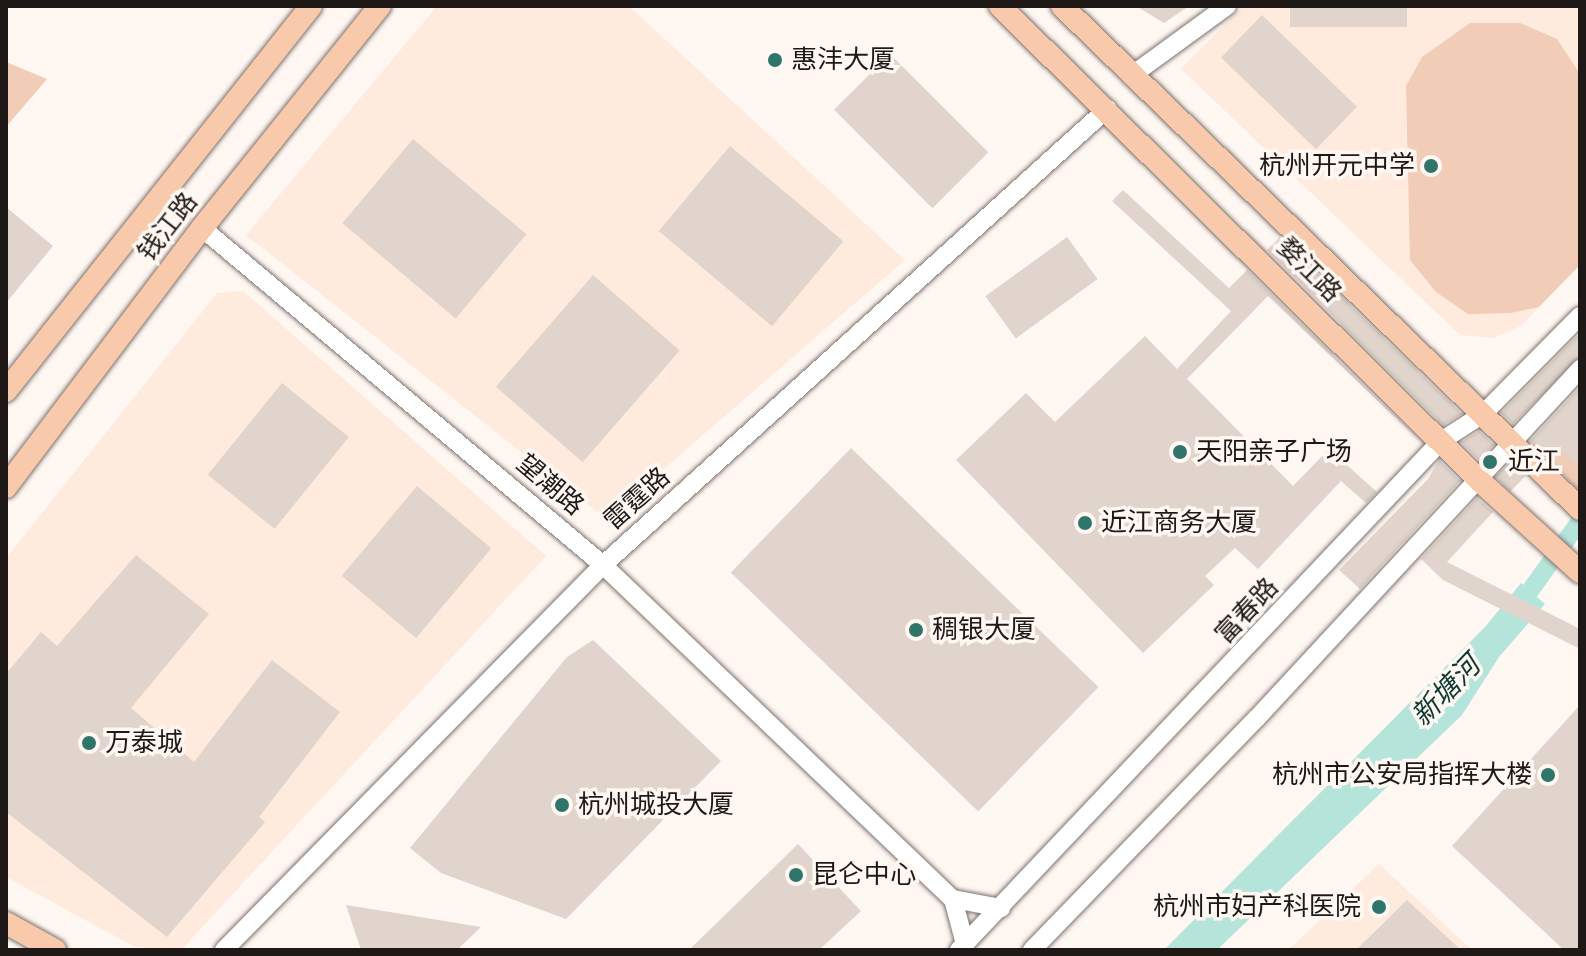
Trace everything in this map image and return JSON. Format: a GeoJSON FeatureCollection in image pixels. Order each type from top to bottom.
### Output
{"type":"FeatureCollection","features":[{"type":"Feature","properties":{"kind":"main road","name":"钱江路"},"geometry":{"type":"LineString","coordinates":[[6,391],[311,6]]}},
{"type":"Feature","properties":{"kind":"main road","name":"钱江路"},"geometry":{"type":"LineString","coordinates":[[6,487],[202,228],[380,6]]}},
{"type":"Feature","properties":{"kind":"main road","name":"婺江路"},"geometry":{"type":"LineString","coordinates":[[1000,6],[1480,481],[1575,568]]}},
{"type":"Feature","properties":{"kind":"main road","name":"婺江路"},"geometry":{"type":"LineString","coordinates":[[1062,6],[1574,503]]}},
{"type":"Feature","properties":{"kind":"main road"},"geometry":{"type":"LineString","coordinates":[[6,923],[55,950]]}},
{"type":"Feature","properties":{"kind":"street"},"geometry":{"type":"LineString","coordinates":[[1131,76],[1227,6]]}},
{"type":"Feature","properties":{"kind":"street","name":"雷霆路"},"geometry":{"type":"LineString","coordinates":[[224,950],[603,565],[1107,109]]}},
{"type":"Feature","properties":{"kind":"street","name":"望潮路"},"geometry":{"type":"LineString","coordinates":[[202,228],[603,565],[953,899]]}},
{"type":"Feature","properties":{"kind":"street","name":"富春路"},"geometry":{"type":"LineString","coordinates":[[962,947],[1441,441],[1483,414],[1580,316]]}},
{"type":"Feature","properties":{"kind":"street"},"geometry":{"type":"LineString","coordinates":[[1036,948],[1480,481],[1512,441],[1580,369]]}},
{"type":"Feature","properties":{"kind":"street"},"geometry":{"type":"LineString","coordinates":[[962,947],[953,899],[1001,908]]}},
{"type":"Feature","properties":{"kind":"shaded area"},"geometry":{"type":"Polygon","coordinates":[[[437,6],[629,6],[905,260],[606,519],[246,235],[437,6]]]}},
{"type":"Feature","properties":{"kind":"shaded area","name":"杭州开元中学"},"geometry":{"type":"Polygon","coordinates":[[[1243,6],[1580,6],[1580,263],[1521,326],[1493,338],[1460,335],[1181,69],[1243,6]]]}},
{"type":"Feature","properties":{"kind":"shaded area"},"geometry":{"type":"Polygon","coordinates":[[[1470,23],[1520,23],[1557,39],[1580,74],[1580,265],[1539,307],[1511,313],[1468,314],[1436,292],[1410,260],[1406,86],[1422,57],[1470,23]]]}},
{"type":"Feature","properties":{"kind":"shaded area"},"geometry":{"type":"Polygon","coordinates":[[[6,62],[47,79],[6,127],[6,62]]]}},
{"type":"Feature","properties":{"kind":"shaded area"},"geometry":{"type":"Polygon","coordinates":[[[243,291],[546,556],[181,950],[135,947],[6,877],[6,558],[217,293],[243,291]]]}},
{"type":"Feature","properties":{"kind":"shaded area"},"geometry":{"type":"Polygon","coordinates":[[[1580,395],[1580,492],[1533,445],[1580,395]]]}},
{"type":"Feature","properties":{"kind":"shaded area","name":"杭州市妇产科医院"},"geometry":{"type":"Polygon","coordinates":[[[1379,864],[1472,950],[1288,950],[1379,864]]]}},
{"type":"Feature","properties":{"kind":"water"},"geometry":{"type":"Polygon","coordinates":[[[1521,583],[1545,604],[1499,657],[1462,715],[1217,950],[1164,950],[1485,627],[1521,583]]]}},
{"type":"Feature","properties":{"kind":"building"},"geometry":{"type":"Polygon","coordinates":[[[1136,6],[1189,6],[1164,23],[1136,6]]]}},
{"type":"Feature","properties":{"kind":"building"},"geometry":{"type":"Polygon","coordinates":[[[1290,6],[1407,6],[1407,27],[1290,27],[1290,6]]]}},
{"type":"Feature","properties":{"kind":"building"},"geometry":{"type":"Polygon","coordinates":[[[1262,15],[1357,107],[1316,149],[1221,57],[1262,15]]]}},
{"type":"Feature","properties":{"kind":"building"},"geometry":{"type":"Polygon","coordinates":[[[890,54],[988,152],[932,208],[834,110],[890,54]]]}},
{"type":"Feature","properties":{"kind":"building"},"geometry":{"type":"Polygon","coordinates":[[[413,139],[526,234],[456,318],[342,223],[413,139]]]}},
{"type":"Feature","properties":{"kind":"building"},"geometry":{"type":"Polygon","coordinates":[[[730,146],[843,241],[772,326],[659,231],[730,146]]]}},
{"type":"Feature","properties":{"kind":"building"},"geometry":{"type":"Polygon","coordinates":[[[1123,190],[1229,288],[1247,270],[1422,443],[1268,296],[1187,379],[1293,486],[1329,449],[1377,492],[1366,503],[1341,481],[1258,569],[1235,548],[1205,576],[1214,585],[1143,653],[956,460],[1026,393],[1055,422],[1145,336],[1177,369],[1231,311],[1112,201],[1123,190]]]}},
{"type":"Feature","properties":{"kind":"building"},"geometry":{"type":"Polygon","coordinates":[[[6,207],[53,246],[6,303],[6,207]]]}},
{"type":"Feature","properties":{"kind":"building"},"geometry":{"type":"Polygon","coordinates":[[[1067,237],[1098,279],[1016,338],[985,296],[1067,237]]]}},
{"type":"Feature","properties":{"kind":"building"},"geometry":{"type":"Polygon","coordinates":[[[1280,237],[1462,414],[1443,425],[1267,250],[1280,237]]]}},
{"type":"Feature","properties":{"kind":"building"},"geometry":{"type":"Polygon","coordinates":[[[593,275],[680,350],[583,462],[496,387],[593,275]]]}},
{"type":"Feature","properties":{"kind":"building"},"geometry":{"type":"Polygon","coordinates":[[[1580,333],[1580,357],[1513,424],[1501,413],[1580,333]]]}},
{"type":"Feature","properties":{"kind":"building"},"geometry":{"type":"Polygon","coordinates":[[[282,383],[349,437],[275,529],[208,475],[282,383]]]}},
{"type":"Feature","properties":{"kind":"building"},"geometry":{"type":"Polygon","coordinates":[[[1580,387],[1580,467],[1555,445],[1545,455],[1530,441],[1580,387]]]}},
{"type":"Feature","properties":{"kind":"building"},"geometry":{"type":"Polygon","coordinates":[[[1479,431],[1494,445],[1479,460],[1461,442],[1479,431]]]}},
{"type":"Feature","properties":{"kind":"building","name":"稠银大厦"},"geometry":{"type":"Polygon","coordinates":[[[851,448],[1098,687],[978,811],[731,572],[851,448]]]}},
{"type":"Feature","properties":{"kind":"building"},"geometry":{"type":"Polygon","coordinates":[[[1439,460],[1460,481],[1360,589],[1339,570],[1428,479],[1439,460]]]}},
{"type":"Feature","properties":{"kind":"building"},"geometry":{"type":"Polygon","coordinates":[[[1511,461],[1526,476],[1510,491],[1495,477],[1511,461]]]}},
{"type":"Feature","properties":{"kind":"building"},"geometry":{"type":"Polygon","coordinates":[[[417,486],[491,548],[416,638],[342,576],[417,486]]]}},
{"type":"Feature","properties":{"kind":"building"},"geometry":{"type":"Polygon","coordinates":[[[1477,498],[1493,512],[1447,562],[1580,629],[1580,649],[1443,580],[1421,559],[1477,498]]]}},
{"type":"Feature","properties":{"kind":"building","name":"万泰城"},"geometry":{"type":"Polygon","coordinates":[[[136,555],[209,614],[131,708],[194,762],[272,660],[340,712],[259,817],[265,822],[167,937],[6,812],[6,674],[41,632],[57,646],[136,555]]]}},
{"type":"Feature","properties":{"kind":"building","name":"杭州城投大厦"},"geometry":{"type":"Polygon","coordinates":[[[593,640],[721,761],[566,919],[441,873],[410,848],[567,657],[593,640]]]}},
{"type":"Feature","properties":{"kind":"building","name":"杭州市公安局指挥大楼"},"geometry":{"type":"Polygon","coordinates":[[[1580,705],[1580,950],[1564,950],[1452,846],[1580,705]]]}},
{"type":"Feature","properties":{"kind":"building","name":"昆仑中心"},"geometry":{"type":"Polygon","coordinates":[[[798,844],[861,911],[819,950],[689,950],[798,844]]]}},
{"type":"Feature","properties":{"kind":"building","name":"杭州市妇产科医院"},"geometry":{"type":"Polygon","coordinates":[[[1407,900],[1461,950],[1356,950],[1407,900]]]}},
{"type":"Feature","properties":{"kind":"building"},"geometry":{"type":"Polygon","coordinates":[[[346,905],[481,927],[457,950],[361,950],[346,905]]]}},
{"type":"Feature","properties":{"kind":"waterway","name":"新塘河"},"geometry":{"type":"LineString","coordinates":[[1517,609],[1580,521]]}},
{"type":"Feature","properties":{"kind":"place","name":"惠沣大厦"},"geometry":{"type":"Point","coordinates":[775,60]}},
{"type":"Feature","properties":{"kind":"place","name":"杭州开元中学"},"geometry":{"type":"Point","coordinates":[1431,166]}},
{"type":"Feature","properties":{"kind":"place","name":"天阳亲子广场"},"geometry":{"type":"Point","coordinates":[1180,452]}},
{"type":"Feature","properties":{"kind":"place","name":"近江"},"geometry":{"type":"Point","coordinates":[1490,462]}},
{"type":"Feature","properties":{"kind":"place","name":"近江商务大厦"},"geometry":{"type":"Point","coordinates":[1085,523]}},
{"type":"Feature","properties":{"kind":"place","name":"稠银大厦"},"geometry":{"type":"Point","coordinates":[916,630]}},
{"type":"Feature","properties":{"kind":"place","name":"万泰城"},"geometry":{"type":"Point","coordinates":[89,743]}},
{"type":"Feature","properties":{"kind":"place","name":"杭州市公安局指挥大楼"},"geometry":{"type":"Point","coordinates":[1548,775]}},
{"type":"Feature","properties":{"kind":"place","name":"杭州城投大厦"},"geometry":{"type":"Point","coordinates":[562,805]}},
{"type":"Feature","properties":{"kind":"place","name":"昆仑中心"},"geometry":{"type":"Point","coordinates":[796,875]}},
{"type":"Feature","properties":{"kind":"place","name":"杭州市妇产科医院"},"geometry":{"type":"Point","coordinates":[1379,907]}}]}
